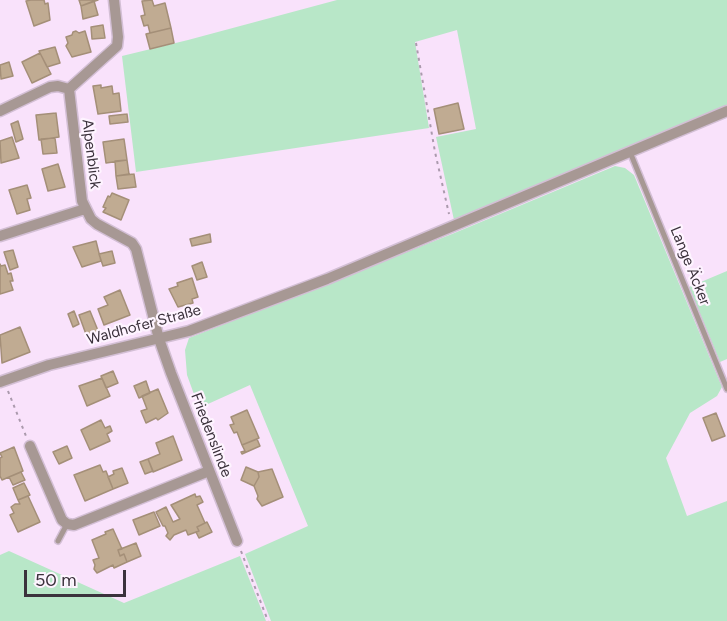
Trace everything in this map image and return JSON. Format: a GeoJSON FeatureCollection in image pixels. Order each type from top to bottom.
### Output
{"type":"FeatureCollection","features":[{"type":"Feature","properties":{"kind":"street"},"geometry":{"type":"LineString","coordinates":[[0,111],[50,87],[58,86],[69,89],[117,46],[114,0]]}},
{"type":"Feature","properties":{"kind":"street","name":"Alpenblick"},"geometry":{"type":"LineString","coordinates":[[69,89],[82,201],[85,209],[97,224],[132,243],[139,256],[159,339]]}},
{"type":"Feature","properties":{"kind":"street","name":"Waldhofer Straße"},"geometry":{"type":"LineString","coordinates":[[0,382],[49,365],[189,331],[327,279],[727,111]]}},
{"type":"Feature","properties":{"kind":"street"},"geometry":{"type":"LineString","coordinates":[[0,236],[85,209]]}},
{"type":"Feature","properties":{"kind":"street","name":"Friedenslinde"},"geometry":{"type":"LineString","coordinates":[[159,339],[208,471],[237,541]]}},
{"type":"Feature","properties":{"kind":"street"},"geometry":{"type":"LineString","coordinates":[[30,446],[59,514],[67,524],[82,524],[208,471]]}},
{"type":"Feature","properties":{"kind":"lane","name":"Lange Äcker"},"geometry":{"type":"LineString","coordinates":[[630,152],[727,389]]}},
{"type":"Feature","properties":{"kind":"lane"},"geometry":{"type":"LineString","coordinates":[[58,542],[67,524]]}},
{"type":"Feature","properties":{"kind":"path"},"geometry":{"type":"LineString","coordinates":[[416,43],[435,152],[452,227]]}},
{"type":"Feature","properties":{"kind":"path"},"geometry":{"type":"LineString","coordinates":[[10,398],[30,446]]}},
{"type":"Feature","properties":{"kind":"path"},"geometry":{"type":"LineString","coordinates":[[237,541],[268,621]]}},
{"type":"Feature","properties":{"kind":"green space"},"geometry":{"type":"Polygon","coordinates":[[[337,0],[727,0],[727,105],[454,220],[436,137],[476,129],[457,30],[415,42],[429,128],[136,172],[122,56],[337,0]]]}},
{"type":"Feature","properties":{"kind":"green space"},"geometry":{"type":"Polygon","coordinates":[[[615,166],[625,168],[634,175],[722,387],[717,396],[690,413],[666,458],[687,516],[727,501],[727,621],[271,621],[245,554],[308,526],[250,385],[199,408],[187,375],[185,350],[189,338],[452,234],[615,166]]]}},
{"type":"Feature","properties":{"kind":"green space"},"geometry":{"type":"Polygon","coordinates":[[[727,271],[727,359],[720,362],[689,287],[727,271]]]}},
{"type":"Feature","properties":{"kind":"green space"},"geometry":{"type":"Polygon","coordinates":[[[9,551],[124,603],[240,556],[266,621],[0,621],[0,555],[9,551]]]}},
{"type":"Feature","properties":{"kind":"building"},"geometry":{"type":"Polygon","coordinates":[[[44,0],[45,4],[48,3],[50,20],[34,26],[26,1],[44,0]]]}},
{"type":"Feature","properties":{"kind":"building"},"geometry":{"type":"Polygon","coordinates":[[[79,0],[98,0],[81,6],[79,0]]]}},
{"type":"Feature","properties":{"kind":"building"},"geometry":{"type":"Polygon","coordinates":[[[152,0],[154,6],[165,3],[171,28],[150,33],[148,25],[144,26],[141,16],[145,15],[142,1],[152,0]]]}},
{"type":"Feature","properties":{"kind":"building"},"geometry":{"type":"Polygon","coordinates":[[[94,1],[98,15],[83,19],[81,6],[94,1]]]}},
{"type":"Feature","properties":{"kind":"building"},"geometry":{"type":"Polygon","coordinates":[[[103,25],[105,38],[92,39],[91,27],[103,25]]]}},
{"type":"Feature","properties":{"kind":"building"},"geometry":{"type":"Polygon","coordinates":[[[171,28],[174,43],[150,49],[146,34],[171,28]]]}},
{"type":"Feature","properties":{"kind":"building"},"geometry":{"type":"Polygon","coordinates":[[[76,31],[79,33],[85,31],[91,52],[72,57],[66,46],[68,43],[66,37],[76,31]]]}},
{"type":"Feature","properties":{"kind":"building"},"geometry":{"type":"Polygon","coordinates":[[[55,47],[60,63],[47,67],[39,51],[55,47]]]}},
{"type":"Feature","properties":{"kind":"building"},"geometry":{"type":"Polygon","coordinates":[[[40,53],[51,74],[32,83],[22,62],[40,53]]]}},
{"type":"Feature","properties":{"kind":"building"},"geometry":{"type":"Polygon","coordinates":[[[9,62],[13,76],[1,79],[0,65],[9,62]]]}},
{"type":"Feature","properties":{"kind":"building"},"geometry":{"type":"Polygon","coordinates":[[[101,85],[101,88],[112,86],[113,94],[119,93],[121,111],[98,114],[93,86],[101,85]]]}},
{"type":"Feature","properties":{"kind":"building"},"geometry":{"type":"Polygon","coordinates":[[[458,103],[464,129],[439,134],[434,109],[458,103]]]}},
{"type":"Feature","properties":{"kind":"building"},"geometry":{"type":"Polygon","coordinates":[[[56,113],[59,137],[39,140],[36,115],[56,113]]]}},
{"type":"Feature","properties":{"kind":"building"},"geometry":{"type":"Polygon","coordinates":[[[127,114],[128,122],[110,124],[109,116],[127,114]]]}},
{"type":"Feature","properties":{"kind":"building"},"geometry":{"type":"Polygon","coordinates":[[[18,121],[23,139],[16,142],[11,124],[18,121]]]}},
{"type":"Feature","properties":{"kind":"building"},"geometry":{"type":"Polygon","coordinates":[[[12,137],[19,158],[1,163],[0,141],[12,137]]]}},
{"type":"Feature","properties":{"kind":"building"},"geometry":{"type":"Polygon","coordinates":[[[55,138],[57,153],[43,154],[41,139],[55,138]]]}},
{"type":"Feature","properties":{"kind":"building"},"geometry":{"type":"Polygon","coordinates":[[[124,139],[127,160],[106,163],[103,142],[124,139]]]}},
{"type":"Feature","properties":{"kind":"building"},"geometry":{"type":"Polygon","coordinates":[[[127,160],[129,174],[116,176],[115,161],[127,160]]]}},
{"type":"Feature","properties":{"kind":"building"},"geometry":{"type":"Polygon","coordinates":[[[58,164],[65,187],[48,191],[42,169],[58,164]]]}},
{"type":"Feature","properties":{"kind":"building"},"geometry":{"type":"Polygon","coordinates":[[[134,174],[136,187],[118,189],[116,176],[134,174]]]}},
{"type":"Feature","properties":{"kind":"building"},"geometry":{"type":"Polygon","coordinates":[[[27,185],[31,198],[27,199],[30,210],[17,214],[9,190],[27,185]]]}},
{"type":"Feature","properties":{"kind":"building"},"geometry":{"type":"Polygon","coordinates":[[[112,193],[129,200],[121,220],[103,212],[108,196],[110,197],[112,193]]]}},
{"type":"Feature","properties":{"kind":"building"},"geometry":{"type":"Polygon","coordinates":[[[210,234],[211,242],[192,246],[190,239],[210,234]]]}},
{"type":"Feature","properties":{"kind":"building"},"geometry":{"type":"Polygon","coordinates":[[[96,241],[101,261],[82,267],[73,247],[96,241]]]}},
{"type":"Feature","properties":{"kind":"building"},"geometry":{"type":"Polygon","coordinates":[[[13,250],[18,267],[10,270],[4,252],[13,250]]]}},
{"type":"Feature","properties":{"kind":"building"},"geometry":{"type":"Polygon","coordinates":[[[112,251],[115,263],[103,266],[99,254],[112,251]]]}},
{"type":"Feature","properties":{"kind":"building"},"geometry":{"type":"Polygon","coordinates":[[[202,262],[207,277],[197,280],[192,266],[202,262]]]}},
{"type":"Feature","properties":{"kind":"building"},"geometry":{"type":"Polygon","coordinates":[[[0,264],[5,265],[8,274],[11,273],[13,281],[10,281],[13,290],[0,294],[0,264]]]}},
{"type":"Feature","properties":{"kind":"building"},"geometry":{"type":"Polygon","coordinates":[[[192,278],[198,297],[192,299],[193,303],[178,307],[169,289],[178,286],[177,283],[192,278]]]}},
{"type":"Feature","properties":{"kind":"building"},"geometry":{"type":"Polygon","coordinates":[[[120,290],[130,315],[104,325],[98,309],[108,305],[104,297],[120,290]]]}},
{"type":"Feature","properties":{"kind":"building"},"geometry":{"type":"Polygon","coordinates":[[[74,311],[79,324],[73,327],[68,314],[74,311]]]}},
{"type":"Feature","properties":{"kind":"building"},"geometry":{"type":"Polygon","coordinates":[[[90,311],[99,333],[87,337],[79,315],[90,311]]]}},
{"type":"Feature","properties":{"kind":"building"},"geometry":{"type":"Polygon","coordinates":[[[20,327],[30,352],[2,363],[0,335],[20,327]]]}},
{"type":"Feature","properties":{"kind":"building"},"geometry":{"type":"Polygon","coordinates":[[[113,371],[118,383],[106,388],[101,376],[113,371]]]}},
{"type":"Feature","properties":{"kind":"building"},"geometry":{"type":"Polygon","coordinates":[[[102,378],[110,396],[87,406],[79,386],[102,378]]]}},
{"type":"Feature","properties":{"kind":"building"},"geometry":{"type":"Polygon","coordinates":[[[146,381],[150,393],[139,398],[134,386],[146,381]]]}},
{"type":"Feature","properties":{"kind":"building"},"geometry":{"type":"Polygon","coordinates":[[[158,389],[168,413],[158,420],[156,418],[146,423],[141,411],[147,409],[142,396],[158,389]]]}},
{"type":"Feature","properties":{"kind":"building"},"geometry":{"type":"Polygon","coordinates":[[[247,410],[259,438],[242,445],[237,432],[234,433],[230,425],[234,424],[231,417],[247,410]]]}},
{"type":"Feature","properties":{"kind":"building"},"geometry":{"type":"Polygon","coordinates":[[[716,413],[725,436],[712,441],[703,418],[716,413]]]}},
{"type":"Feature","properties":{"kind":"building"},"geometry":{"type":"Polygon","coordinates":[[[101,420],[105,428],[110,426],[112,431],[107,434],[110,441],[90,450],[81,430],[101,420]]]}},
{"type":"Feature","properties":{"kind":"building"},"geometry":{"type":"Polygon","coordinates":[[[173,436],[182,460],[153,472],[148,459],[160,454],[156,443],[173,436]]]}},
{"type":"Feature","properties":{"kind":"building"},"geometry":{"type":"Polygon","coordinates":[[[257,439],[260,446],[242,454],[241,452],[245,451],[242,445],[257,439]]]}},
{"type":"Feature","properties":{"kind":"building"},"geometry":{"type":"Polygon","coordinates":[[[67,446],[72,458],[59,464],[53,452],[67,446]]]}},
{"type":"Feature","properties":{"kind":"building"},"geometry":{"type":"Polygon","coordinates":[[[14,447],[23,471],[2,480],[0,453],[14,447]]]}},
{"type":"Feature","properties":{"kind":"building"},"geometry":{"type":"Polygon","coordinates":[[[148,459],[153,471],[145,474],[140,462],[148,459]]]}},
{"type":"Feature","properties":{"kind":"building"},"geometry":{"type":"Polygon","coordinates":[[[100,465],[103,472],[106,471],[113,489],[85,501],[74,475],[100,465]]]}},
{"type":"Feature","properties":{"kind":"building"},"geometry":{"type":"Polygon","coordinates":[[[246,467],[258,472],[259,477],[254,486],[241,480],[246,467]]]}},
{"type":"Feature","properties":{"kind":"building"},"geometry":{"type":"Polygon","coordinates":[[[122,468],[128,483],[113,489],[108,477],[114,474],[113,471],[122,468]]]}},
{"type":"Feature","properties":{"kind":"building"},"geometry":{"type":"Polygon","coordinates":[[[272,469],[283,497],[262,506],[257,499],[254,486],[259,477],[258,472],[272,469]]]}},
{"type":"Feature","properties":{"kind":"building"},"geometry":{"type":"Polygon","coordinates":[[[21,472],[25,480],[13,485],[9,477],[21,472]]]}},
{"type":"Feature","properties":{"kind":"building"},"geometry":{"type":"Polygon","coordinates":[[[24,483],[30,495],[18,500],[13,488],[24,483]]]}},
{"type":"Feature","properties":{"kind":"building"},"geometry":{"type":"Polygon","coordinates":[[[195,494],[196,497],[200,496],[203,502],[197,505],[205,523],[197,527],[199,531],[188,535],[186,530],[174,535],[170,540],[156,512],[166,507],[173,522],[180,519],[171,505],[195,494]]]}},
{"type":"Feature","properties":{"kind":"building"},"geometry":{"type":"Polygon","coordinates":[[[28,496],[40,522],[18,532],[10,515],[14,513],[11,507],[20,504],[18,500],[28,496]]]}},
{"type":"Feature","properties":{"kind":"building"},"geometry":{"type":"Polygon","coordinates":[[[154,512],[160,526],[139,535],[133,520],[154,512]]]}},
{"type":"Feature","properties":{"kind":"building"},"geometry":{"type":"Polygon","coordinates":[[[207,522],[212,532],[199,538],[196,532],[199,531],[197,527],[207,522]]]}},
{"type":"Feature","properties":{"kind":"building"},"geometry":{"type":"Polygon","coordinates":[[[113,529],[122,549],[118,550],[120,556],[124,554],[127,562],[114,568],[113,565],[97,573],[93,560],[99,558],[92,540],[113,529]]]}},
{"type":"Feature","properties":{"kind":"building"},"geometry":{"type":"Polygon","coordinates":[[[136,543],[141,556],[127,562],[124,554],[120,556],[118,550],[136,543]]]}}]}
